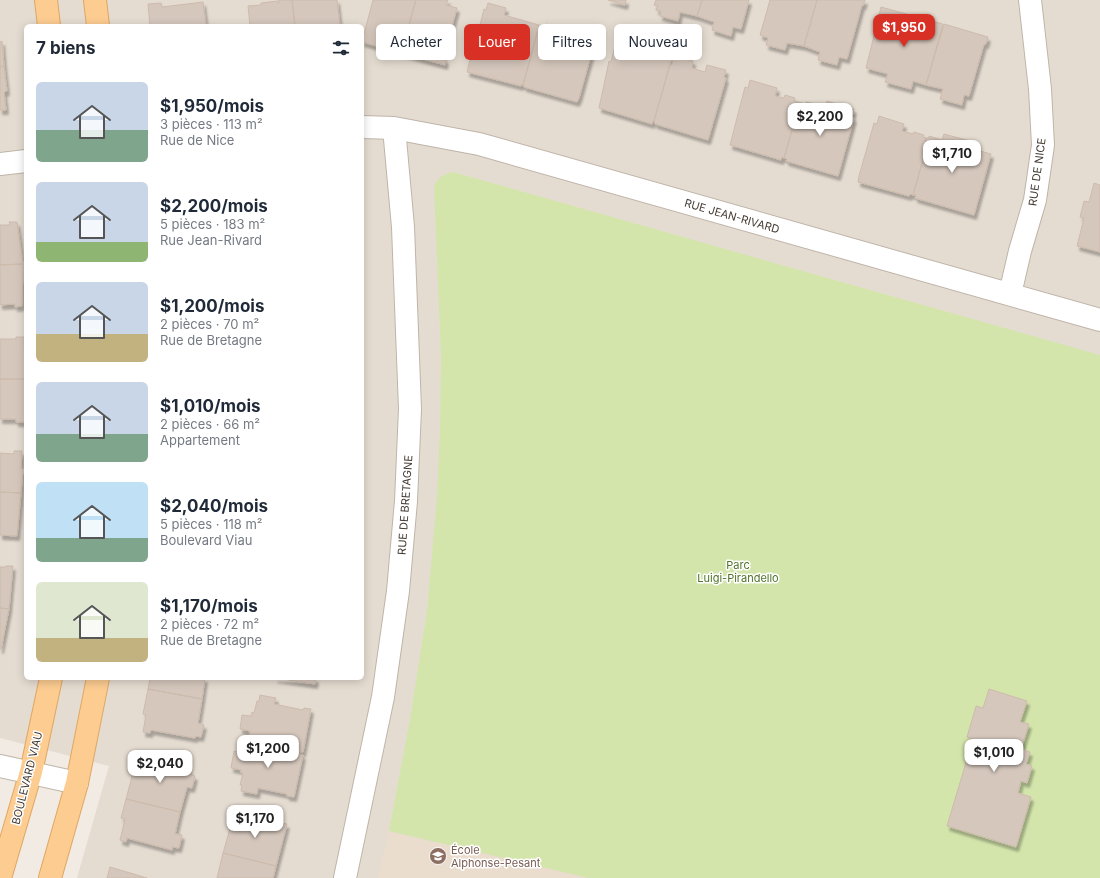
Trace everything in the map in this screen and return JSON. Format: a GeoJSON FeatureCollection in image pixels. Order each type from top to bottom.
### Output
{"type":"FeatureCollection","features":[{"type":"Feature","properties":{"kind":"main road"},"geometry":{"type":"LineString","coordinates":[[46,0],[49,24]]}},
{"type":"Feature","properties":{"kind":"main road"},"geometry":{"type":"LineString","coordinates":[[95,0],[98,24]]}},
{"type":"Feature","properties":{"kind":"main road","name":"BOULEVARD VIAU"},"geometry":{"type":"LineString","coordinates":[[0,878],[31,772],[51,680]]}},
{"type":"Feature","properties":{"kind":"main road"},"geometry":{"type":"LineString","coordinates":[[50,878],[77,783],[98,680]]}},
{"type":"Feature","properties":{"kind":"street","name":"RUE DE NICE"},"geometry":{"type":"LineString","coordinates":[[1010,294],[1020,251],[1035,200],[1042,145],[1040,89],[1030,0]]}},
{"type":"Feature","properties":{"kind":"street","name":"RUE JEAN-RIVARD"},"geometry":{"type":"LineString","coordinates":[[364,127],[394,128],[479,144],[1100,320]]}},
{"type":"Feature","properties":{"kind":"street","name":"RUE DE BRETAGNE"},"geometry":{"type":"LineString","coordinates":[[345,878],[383,697],[398,590],[406,501],[410,409],[403,227],[394,128]]}},
{"type":"Feature","properties":{"kind":"street"},"geometry":{"type":"LineString","coordinates":[[0,164],[24,161]]}},
{"type":"Feature","properties":{"kind":"street"},"geometry":{"type":"LineString","coordinates":[[0,766],[77,783]]}},
{"type":"Feature","properties":{"kind":"shaded area"},"geometry":{"type":"Polygon","coordinates":[[[0,0],[1100,0],[1100,878],[77,878],[109,766],[0,738],[0,0]]]}},
{"type":"Feature","properties":{"kind":"shaded area","name":"École Alphonse-Pesant"},"geometry":{"type":"Polygon","coordinates":[[[389,831],[399,834],[588,878],[378,878],[389,831]]]}},
{"type":"Feature","properties":{"kind":"green space","name":"Parc Luigi-Pirandello"},"geometry":{"type":"Polygon","coordinates":[[[453,172],[1100,355],[1100,878],[588,878],[389,831],[410,719],[427,611],[437,498],[441,358],[434,186],[441,177],[453,172]]]}},
{"type":"Feature","properties":{"kind":"building"},"geometry":{"type":"Polygon","coordinates":[[[278,0],[292,0],[295,24],[250,24],[248,6],[261,5],[261,3],[277,1],[277,3],[279,3],[278,0]]]}},
{"type":"Feature","properties":{"kind":"building"},"geometry":{"type":"Polygon","coordinates":[[[292,0],[337,0],[340,24],[295,24],[292,0]]]}},
{"type":"Feature","properties":{"kind":"building"},"geometry":{"type":"Polygon","coordinates":[[[373,0],[416,0],[409,24],[376,24],[376,46],[364,43],[364,34],[373,0]]]}},
{"type":"Feature","properties":{"kind":"building"},"geometry":{"type":"Polygon","coordinates":[[[416,0],[448,0],[446,5],[457,8],[453,24],[409,24],[416,0]]]}},
{"type":"Feature","properties":{"kind":"building"},"geometry":{"type":"Polygon","coordinates":[[[608,0],[626,0],[625,5],[608,0]]]}},
{"type":"Feature","properties":{"kind":"building"},"geometry":{"type":"Polygon","coordinates":[[[656,0],[702,0],[697,16],[680,12],[678,21],[660,16],[661,11],[656,10],[658,6],[654,5],[656,0]]]}},
{"type":"Feature","properties":{"kind":"building"},"geometry":{"type":"Polygon","coordinates":[[[702,0],[749,0],[741,29],[733,27],[731,36],[712,30],[714,22],[697,16],[702,0]]]}},
{"type":"Feature","properties":{"kind":"building"},"geometry":{"type":"Polygon","coordinates":[[[770,0],[817,0],[804,46],[787,43],[785,50],[766,45],[768,38],[760,35],[770,0]]]}},
{"type":"Feature","properties":{"kind":"building"},"geometry":{"type":"Polygon","coordinates":[[[817,0],[865,0],[863,6],[862,5],[847,59],[839,57],[837,65],[818,60],[820,52],[804,46],[817,0]]]}},
{"type":"Feature","properties":{"kind":"building"},"geometry":{"type":"Polygon","coordinates":[[[203,2],[206,24],[150,24],[148,4],[161,3],[162,7],[203,2]]]}},
{"type":"Feature","properties":{"kind":"building"},"geometry":{"type":"Polygon","coordinates":[[[488,3],[506,8],[504,15],[538,25],[530,59],[530,24],[480,24],[484,9],[486,10],[488,3]]]}},
{"type":"Feature","properties":{"kind":"building"},"geometry":{"type":"Polygon","coordinates":[[[881,7],[943,24],[926,85],[913,81],[911,89],[885,82],[888,74],[866,68],[881,7]]]}},
{"type":"Feature","properties":{"kind":"building"},"geometry":{"type":"Polygon","coordinates":[[[944,24],[988,37],[986,44],[984,44],[969,96],[964,95],[962,105],[940,99],[943,89],[926,85],[944,24]]]}},
{"type":"Feature","properties":{"kind":"building"},"geometry":{"type":"Polygon","coordinates":[[[538,31],[538,60],[590,60],[577,102],[524,87],[523,85],[538,31]]]}},
{"type":"Feature","properties":{"kind":"building"},"geometry":{"type":"Polygon","coordinates":[[[2,41],[4,66],[0,67],[0,42],[2,41]]]}},
{"type":"Feature","properties":{"kind":"building"},"geometry":{"type":"Polygon","coordinates":[[[614,50],[614,60],[671,60],[652,124],[599,108],[609,61],[611,62],[614,50]]]}},
{"type":"Feature","properties":{"kind":"building"},"geometry":{"type":"Polygon","coordinates":[[[427,60],[446,60],[445,65],[427,60]]]}},
{"type":"Feature","properties":{"kind":"building"},"geometry":{"type":"Polygon","coordinates":[[[470,60],[530,60],[523,85],[521,84],[521,86],[467,72],[470,60]]]}},
{"type":"Feature","properties":{"kind":"building"},"geometry":{"type":"Polygon","coordinates":[[[677,60],[693,61],[692,68],[705,72],[707,65],[726,70],[724,77],[726,78],[708,140],[655,124],[654,121],[670,65],[672,65],[673,61],[676,62],[677,60]]]}},
{"type":"Feature","properties":{"kind":"building"},"geometry":{"type":"Polygon","coordinates":[[[4,66],[7,91],[4,92],[6,110],[0,110],[0,67],[4,66]]]}},
{"type":"Feature","properties":{"kind":"building"},"geometry":{"type":"Polygon","coordinates":[[[750,80],[777,88],[775,96],[784,98],[785,95],[795,98],[794,101],[802,103],[801,107],[799,106],[784,158],[782,157],[781,160],[730,145],[745,87],[748,88],[750,80]]]}},
{"type":"Feature","properties":{"kind":"building"},"geometry":{"type":"Polygon","coordinates":[[[827,101],[854,109],[852,117],[854,118],[838,176],[786,161],[787,159],[784,158],[799,106],[801,107],[802,103],[805,104],[806,102],[816,104],[816,107],[825,109],[827,101]]]}},
{"type":"Feature","properties":{"kind":"building"},"geometry":{"type":"Polygon","coordinates":[[[879,116],[904,124],[902,131],[924,135],[923,137],[926,138],[925,141],[928,142],[913,195],[910,194],[909,196],[858,182],[874,123],[877,124],[879,116]]]}},
{"type":"Feature","properties":{"kind":"building"},"geometry":{"type":"Polygon","coordinates":[[[944,134],[970,141],[969,148],[991,154],[974,215],[915,198],[916,195],[913,195],[928,142],[925,141],[926,138],[929,138],[929,136],[942,140],[944,134]]]}},
{"type":"Feature","properties":{"kind":"building"},"geometry":{"type":"Polygon","coordinates":[[[1094,183],[1100,185],[1100,252],[1077,246],[1084,218],[1080,217],[1084,201],[1089,202],[1094,183]]]}},
{"type":"Feature","properties":{"kind":"building"},"geometry":{"type":"Polygon","coordinates":[[[9,222],[17,222],[23,264],[0,265],[0,225],[10,225],[9,222]]]}},
{"type":"Feature","properties":{"kind":"building"},"geometry":{"type":"Polygon","coordinates":[[[23,264],[22,306],[15,307],[15,304],[0,305],[0,265],[23,264]]]}},
{"type":"Feature","properties":{"kind":"building"},"geometry":{"type":"Polygon","coordinates":[[[16,337],[24,337],[24,379],[0,379],[0,339],[16,339],[16,337]]]}},
{"type":"Feature","properties":{"kind":"building"},"geometry":{"type":"Polygon","coordinates":[[[0,379],[24,379],[24,422],[16,422],[16,419],[0,419],[0,379]]]}},
{"type":"Feature","properties":{"kind":"building"},"geometry":{"type":"Polygon","coordinates":[[[14,451],[22,451],[21,469],[23,469],[21,493],[0,492],[0,453],[14,454],[14,451]]]}},
{"type":"Feature","properties":{"kind":"building"},"geometry":{"type":"Polygon","coordinates":[[[0,492],[21,493],[17,536],[0,535],[0,492]]]}},
{"type":"Feature","properties":{"kind":"building"},"geometry":{"type":"Polygon","coordinates":[[[13,566],[9,609],[0,608],[0,567],[13,566]]]}},
{"type":"Feature","properties":{"kind":"building"},"geometry":{"type":"Polygon","coordinates":[[[0,608],[9,609],[1,649],[0,649],[0,608]]]}},
{"type":"Feature","properties":{"kind":"building"},"geometry":{"type":"Polygon","coordinates":[[[150,680],[205,680],[202,699],[148,689],[150,680]]]}},
{"type":"Feature","properties":{"kind":"building"},"geometry":{"type":"Polygon","coordinates":[[[288,680],[316,680],[315,684],[288,680]]]}},
{"type":"Feature","properties":{"kind":"building"},"geometry":{"type":"Polygon","coordinates":[[[148,689],[202,699],[198,723],[204,725],[201,737],[196,736],[195,738],[151,730],[150,733],[143,732],[146,715],[143,714],[148,689]]]}},
{"type":"Feature","properties":{"kind":"building"},"geometry":{"type":"Polygon","coordinates":[[[989,689],[1027,701],[1020,722],[1029,724],[1021,749],[1030,752],[1026,764],[1032,766],[1027,783],[1021,781],[1018,793],[1031,797],[1016,847],[947,826],[973,739],[967,737],[976,706],[983,708],[989,689]]]}},
{"type":"Feature","properties":{"kind":"building"},"geometry":{"type":"Polygon","coordinates":[[[260,695],[276,698],[274,704],[303,710],[304,708],[311,709],[303,752],[300,753],[248,743],[250,731],[240,729],[242,715],[251,716],[252,712],[254,713],[260,695]]]}},
{"type":"Feature","properties":{"kind":"building"},"geometry":{"type":"Polygon","coordinates":[[[248,743],[300,753],[303,755],[294,797],[287,796],[287,794],[258,788],[257,794],[241,791],[242,785],[240,785],[243,773],[241,773],[241,770],[231,768],[234,751],[246,754],[248,743]]]}},
{"type":"Feature","properties":{"kind":"building"},"geometry":{"type":"Polygon","coordinates":[[[139,755],[147,759],[190,770],[189,774],[195,776],[192,788],[187,787],[180,812],[126,799],[133,773],[135,773],[139,755]]]}},
{"type":"Feature","properties":{"kind":"building"},"geometry":{"type":"Polygon","coordinates":[[[126,799],[180,812],[175,834],[182,835],[179,848],[172,847],[172,850],[127,838],[126,842],[120,840],[125,819],[121,818],[126,799]]]}},
{"type":"Feature","properties":{"kind":"building"},"geometry":{"type":"Polygon","coordinates":[[[235,811],[287,824],[276,866],[223,853],[235,811]]]}},
{"type":"Feature","properties":{"kind":"building"},"geometry":{"type":"Polygon","coordinates":[[[223,853],[276,866],[273,878],[217,878],[223,853]]]}},
{"type":"Feature","properties":{"kind":"building"},"geometry":{"type":"Polygon","coordinates":[[[110,867],[147,878],[107,878],[110,867]]]}},
{"type":"Feature","properties":{"kind":"place","name":"École Alphonse-Pesant"},"geometry":{"type":"Point","coordinates":[438,856]}}]}
